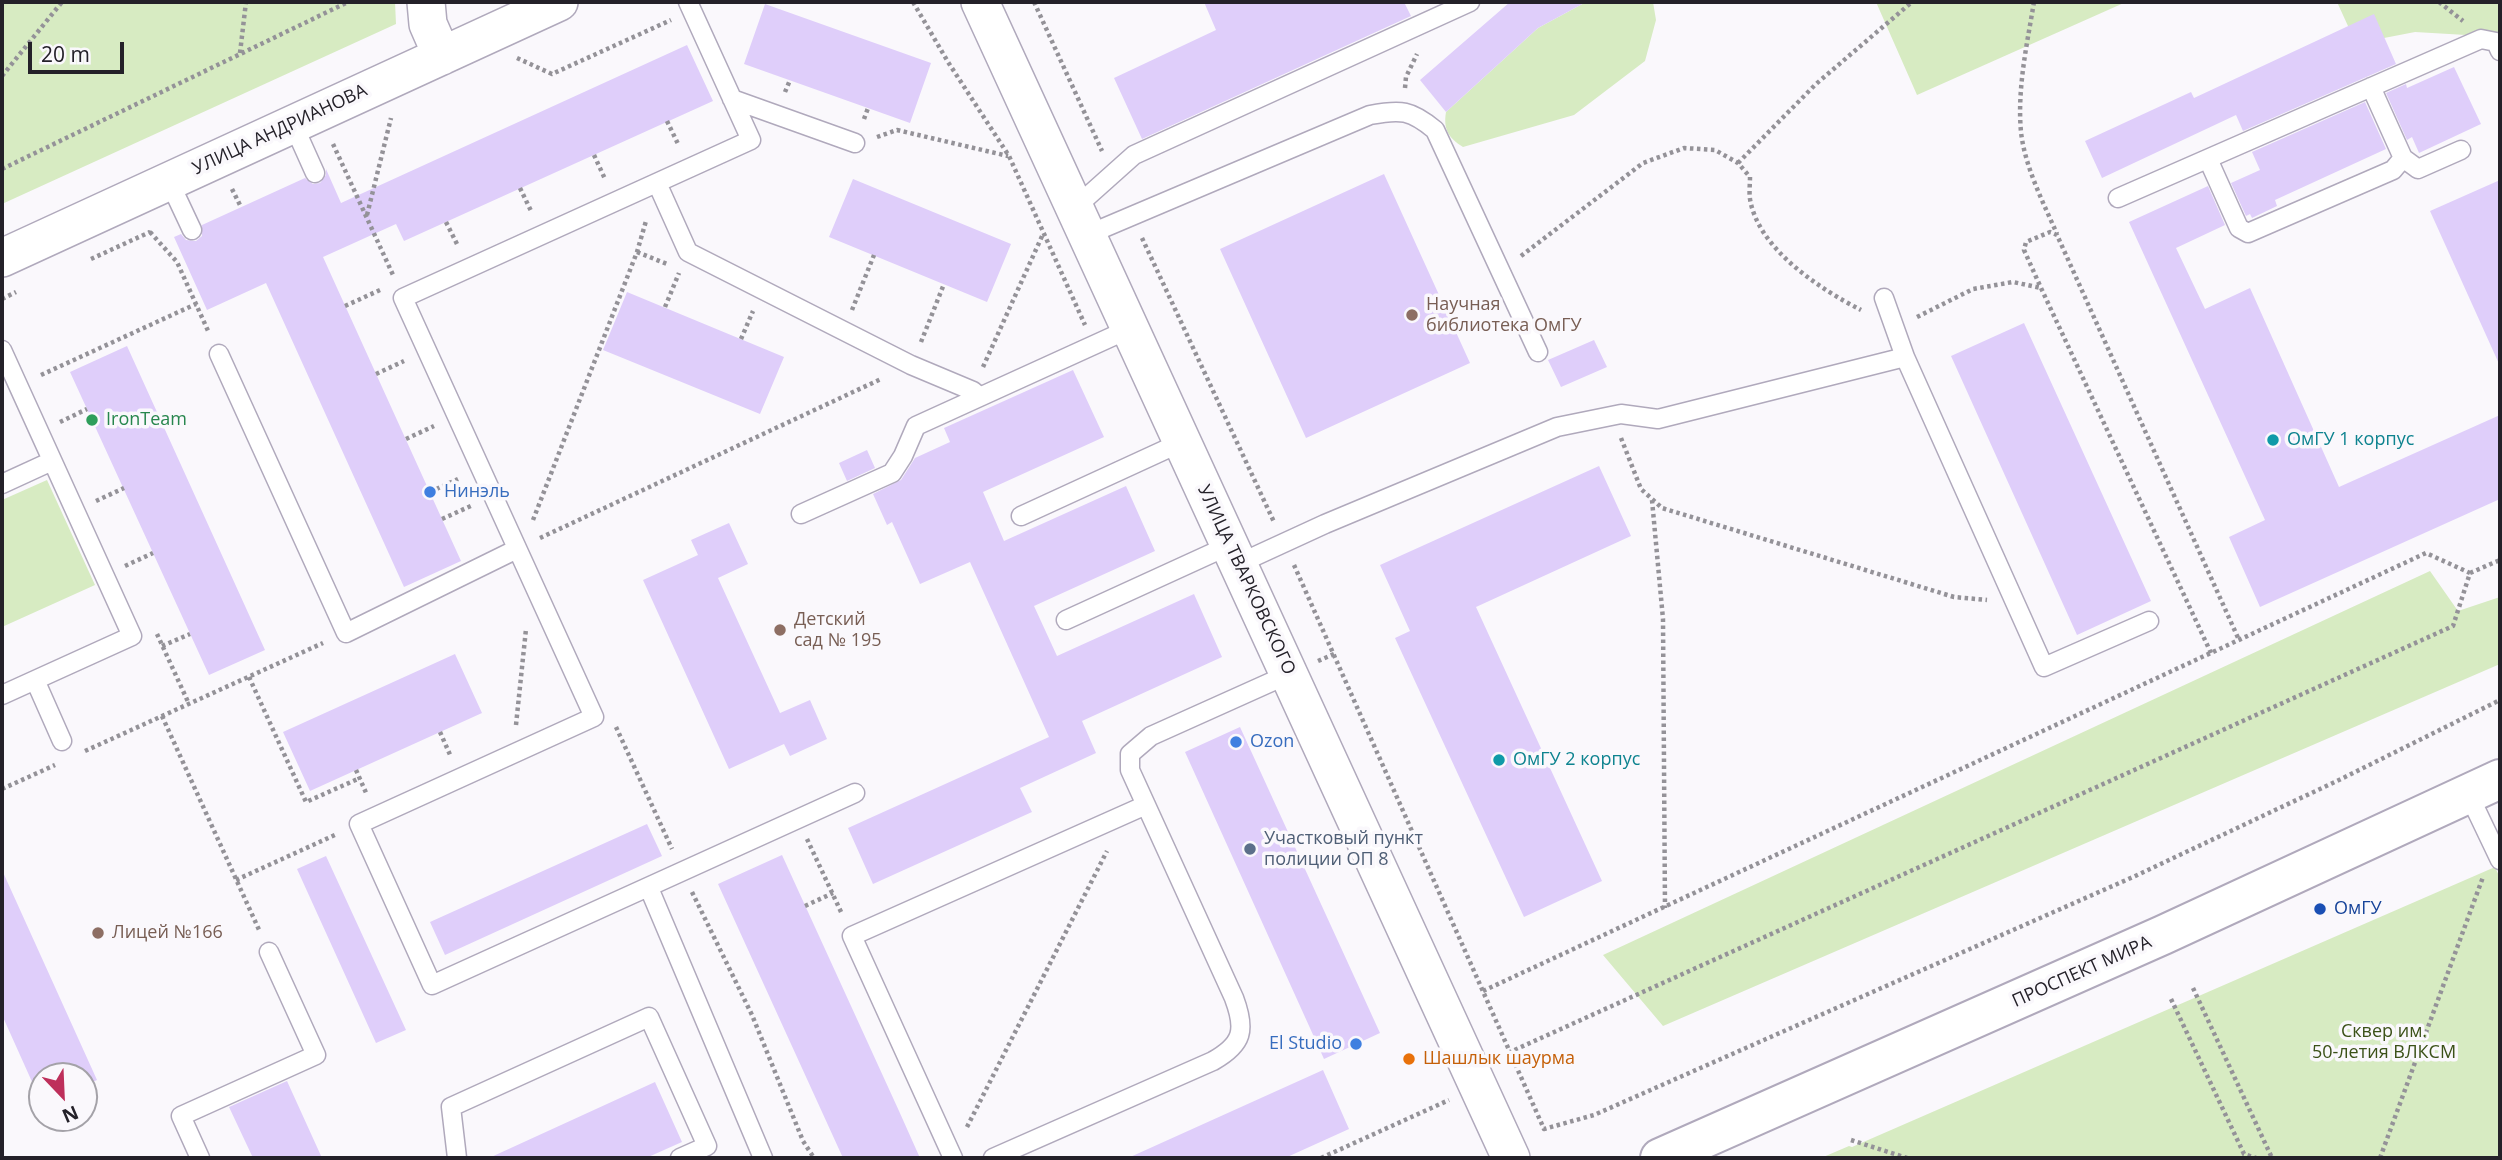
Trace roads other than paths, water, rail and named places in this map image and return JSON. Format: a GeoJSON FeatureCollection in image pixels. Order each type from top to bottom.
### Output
{"type":"FeatureCollection","features":[{"type":"Feature","properties":{"kind":"main road","name":"ПРОСПЕКТ МИРА"},"geometry":{"type":"LineString","coordinates":[[1660,1158],[2163,935],[2484,786]]}},
{"type":"Feature","properties":{"kind":"street"},"geometry":{"type":"LineString","coordinates":[[426,2],[428,24],[442,56]]}},
{"type":"Feature","properties":{"kind":"street","name":"УЛИЦА АНДРИАНОВА"},"geometry":{"type":"LineString","coordinates":[[2,258],[559,2]]}},
{"type":"Feature","properties":{"kind":"street","name":"УЛИЦА ТВАРКОВСКОГО"},"geometry":{"type":"LineString","coordinates":[[981,2],[1511,1158]]}},
{"type":"Feature","properties":{"kind":"lane"},"geometry":{"type":"LineString","coordinates":[[688,2],[751,140],[403,298],[594,717],[359,824],[432,985],[855,793]]}},
{"type":"Feature","properties":{"kind":"lane"},"geometry":{"type":"LineString","coordinates":[[1470,2],[1134,155],[1087,197],[1082,223],[1132,216],[1370,115],[1403,111],[1418,116],[1435,130],[1538,352]]}},
{"type":"Feature","properties":{"kind":"lane"},"geometry":{"type":"LineString","coordinates":[[2119,198],[2481,39],[2496,42],[2500,51]]}},
{"type":"Feature","properties":{"kind":"lane"},"geometry":{"type":"LineString","coordinates":[[2371,87],[2403,158],[2418,169],[2461,150]]}},
{"type":"Feature","properties":{"kind":"lane"},"geometry":{"type":"LineString","coordinates":[[732,100],[855,143]]}},
{"type":"Feature","properties":{"kind":"lane"},"geometry":{"type":"LineString","coordinates":[[293,124],[315,173]]}},
{"type":"Feature","properties":{"kind":"lane"},"geometry":{"type":"LineString","coordinates":[[2208,159],[2239,228],[2248,233],[2393,170],[2403,158]]}},
{"type":"Feature","properties":{"kind":"lane"},"geometry":{"type":"LineString","coordinates":[[169,181],[192,230]]}},
{"type":"Feature","properties":{"kind":"lane"},"geometry":{"type":"LineString","coordinates":[[657,183],[688,252],[911,365],[976,394]]}},
{"type":"Feature","properties":{"kind":"lane"},"geometry":{"type":"LineString","coordinates":[[1884,298],[1905,357],[2044,667],[2149,621]]}},
{"type":"Feature","properties":{"kind":"lane"},"geometry":{"type":"LineString","coordinates":[[801,514],[892,473],[916,426],[976,394],[1129,329]]}},
{"type":"Feature","properties":{"kind":"lane"},"geometry":{"type":"LineString","coordinates":[[2,350],[132,636],[2,695]]}},
{"type":"Feature","properties":{"kind":"lane"},"geometry":{"type":"LineString","coordinates":[[219,354],[345,633],[517,549]]}},
{"type":"Feature","properties":{"kind":"lane"},"geometry":{"type":"LineString","coordinates":[[1066,620],[1234,555],[1283,542],[1557,427],[1621,414],[1658,418],[1905,357]]}},
{"type":"Feature","properties":{"kind":"lane"},"geometry":{"type":"LineString","coordinates":[[1021,516],[1182,442]]}},
{"type":"Feature","properties":{"kind":"lane"},"geometry":{"type":"LineString","coordinates":[[2,484],[52,461]]}},
{"type":"Feature","properties":{"kind":"lane"},"geometry":{"type":"LineString","coordinates":[[993,1158],[1213,1060],[1230,1051],[1241,1034],[1241,1017],[1234,998],[1130,771],[1130,754],[1151,736],[1289,674]]}},
{"type":"Feature","properties":{"kind":"lane"},"geometry":{"type":"LineString","coordinates":[[35,680],[62,741]]}},
{"type":"Feature","properties":{"kind":"lane"},"geometry":{"type":"LineString","coordinates":[[2484,786],[2497,854]]}},
{"type":"Feature","properties":{"kind":"lane"},"geometry":{"type":"LineString","coordinates":[[953,1157],[852,936],[1146,805]]}},
{"type":"Feature","properties":{"kind":"lane"},"geometry":{"type":"LineString","coordinates":[[649,888],[763,1158]]}},
{"type":"Feature","properties":{"kind":"lane"},"geometry":{"type":"LineString","coordinates":[[200,1158],[181,1116],[316,1055],[269,952]]}},
{"type":"Feature","properties":{"kind":"lane"},"geometry":{"type":"LineString","coordinates":[[457,1158],[451,1107],[649,1017],[707,1146],[680,1158]]}},
{"type":"Feature","properties":{"kind":"place","name":"Научная библиотека ОмГУ"},"geometry":{"type":"Point","coordinates":[1412,315]}},
{"type":"Feature","properties":{"kind":"place","name":"IronTeam"},"geometry":{"type":"Point","coordinates":[92,420]}},
{"type":"Feature","properties":{"kind":"place","name":"ОмГУ 1 корпус"},"geometry":{"type":"Point","coordinates":[2273,440]}},
{"type":"Feature","properties":{"kind":"place","name":"Нинэль"},"geometry":{"type":"Point","coordinates":[430,492]}},
{"type":"Feature","properties":{"kind":"place","name":"Детский сад № 195"},"geometry":{"type":"Point","coordinates":[780,630]}},
{"type":"Feature","properties":{"kind":"place","name":"Ozon"},"geometry":{"type":"Point","coordinates":[1236,742]}},
{"type":"Feature","properties":{"kind":"place","name":"ОмГУ 2 корпус"},"geometry":{"type":"Point","coordinates":[1499,760]}},
{"type":"Feature","properties":{"kind":"place","name":"Участковый пункт полиции ОП 8"},"geometry":{"type":"Point","coordinates":[1250,849]}},
{"type":"Feature","properties":{"kind":"place","name":"ОмГУ"},"geometry":{"type":"Point","coordinates":[2320,909]}},
{"type":"Feature","properties":{"kind":"place","name":"Лицей №166"},"geometry":{"type":"Point","coordinates":[98,933]}},
{"type":"Feature","properties":{"kind":"place","name":"El Studio"},"geometry":{"type":"Point","coordinates":[1356,1044]}},
{"type":"Feature","properties":{"kind":"place","name":"Шашлык шаурма"},"geometry":{"type":"Point","coordinates":[1409,1059]}},
{"type":"Feature","properties":{"kind":"park label","name":"Сквер им. 50-летия ВЛКСМ"},"geometry":{"type":"Point","coordinates":[2384,1042]}}]}
